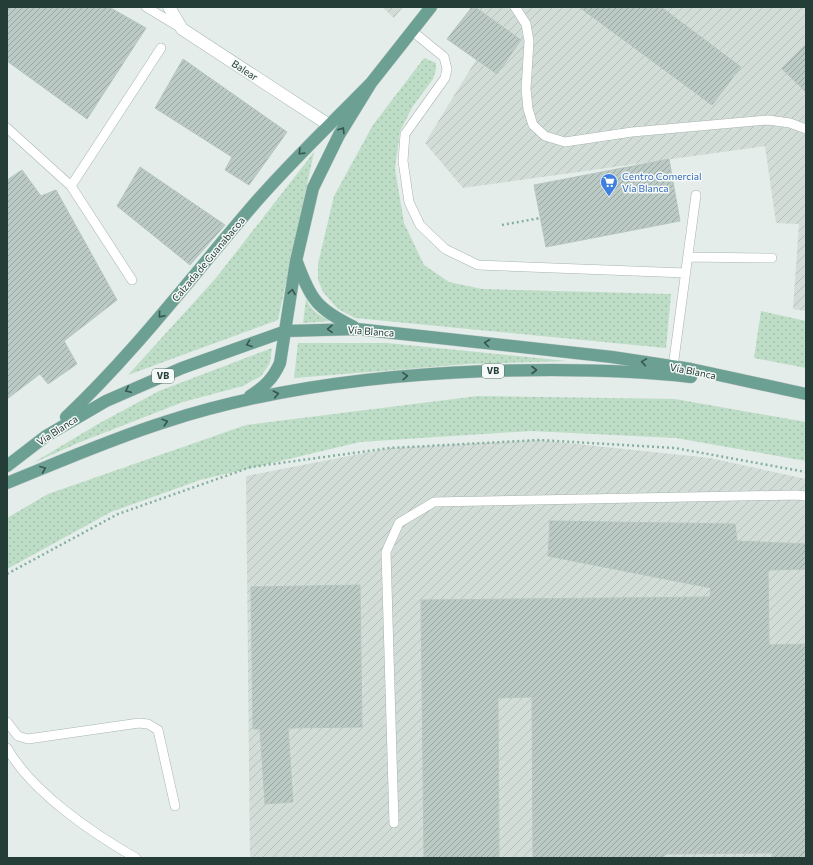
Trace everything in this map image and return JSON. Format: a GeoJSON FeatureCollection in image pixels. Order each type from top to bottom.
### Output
{"type":"FeatureCollection","features":[{"type":"Feature","properties":{"kind":"main road","name":"Calzada de Guanabacoa"},"geometry":{"type":"LineString","coordinates":[[224,405],[250,397],[263,388],[274,377],[280,363],[296,261],[313,188],[339,135],[372,83],[431,7]]}},
{"type":"Feature","properties":{"kind":"main road","name":"Calzada de Guanabacoa"},"geometry":{"type":"LineString","coordinates":[[46,436],[90,395],[128,354],[250,209],[296,157],[372,83]]}},
{"type":"Feature","properties":{"kind":"main road"},"geometry":{"type":"LineString","coordinates":[[296,261],[306,287],[321,308],[333,317],[357,329]]}},
{"type":"Feature","properties":{"kind":"main road","name":"Vía Blanca"},"geometry":{"type":"LineString","coordinates":[[7,466],[46,436],[81,414],[135,387],[182,368],[286,331],[357,329],[612,357],[673,367],[806,394]]}},
{"type":"Feature","properties":{"kind":"main road","name":"Vía Blanca"},"geometry":{"type":"LineString","coordinates":[[7,483],[118,438],[166,422],[224,405],[340,382],[393,376],[500,371],[590,370],[661,374],[764,386]]}},
{"type":"Feature","properties":{"kind":"street","name":"Balear"},"geometry":{"type":"LineString","coordinates":[[169,7],[182,29],[329,126]]}},
{"type":"Feature","properties":{"kind":"lane"},"geometry":{"type":"LineString","coordinates":[[146,7],[182,29]]}},
{"type":"Feature","properties":{"kind":"lane"},"geometry":{"type":"LineString","coordinates":[[515,7],[526,24],[529,41],[526,89],[528,109],[533,125],[546,136],[565,142],[632,132],[768,120],[790,123],[806,129]]}},
{"type":"Feature","properties":{"kind":"lane"},"geometry":{"type":"LineString","coordinates":[[412,31],[444,57],[446,69],[445,78],[405,134],[403,161],[409,202],[420,225],[445,250],[478,264],[686,273]]}},
{"type":"Feature","properties":{"kind":"lane"},"geometry":{"type":"LineString","coordinates":[[71,186],[161,48]]}},
{"type":"Feature","properties":{"kind":"lane"},"geometry":{"type":"LineString","coordinates":[[7,128],[71,186],[132,280]]}},
{"type":"Feature","properties":{"kind":"lane"},"geometry":{"type":"LineString","coordinates":[[673,367],[696,195]]}},
{"type":"Feature","properties":{"kind":"lane"},"geometry":{"type":"LineString","coordinates":[[688,256],[772,258]]}},
{"type":"Feature","properties":{"kind":"lane"},"geometry":{"type":"LineString","coordinates":[[394,823],[386,552],[399,523],[434,502],[806,496]]}},
{"type":"Feature","properties":{"kind":"lane"},"geometry":{"type":"LineString","coordinates":[[7,722],[18,736],[28,739],[139,723],[148,724],[158,730],[175,806]]}},
{"type":"Feature","properties":{"kind":"lane"},"geometry":{"type":"LineString","coordinates":[[7,748],[40,788],[72,816],[113,845],[136,858]]}},
{"type":"Feature","properties":{"kind":"path"},"geometry":{"type":"LineString","coordinates":[[502,225],[540,218]]}},
{"type":"Feature","properties":{"kind":"path"},"geometry":{"type":"LineString","coordinates":[[7,574],[118,514],[251,467],[390,448],[547,441],[675,448],[806,472]]}},
{"type":"Feature","properties":{"kind":"shaded area"},"geometry":{"type":"Polygon","coordinates":[[[382,7],[403,7],[394,18],[382,7]]]}},
{"type":"Feature","properties":{"kind":"shaded area"},"geometry":{"type":"Polygon","coordinates":[[[472,7],[806,7],[806,311],[793,309],[799,224],[776,223],[765,146],[463,188],[425,143],[476,60],[447,39],[472,7]]]}},
{"type":"Feature","properties":{"kind":"shaded area"},"geometry":{"type":"Polygon","coordinates":[[[539,440],[710,458],[806,479],[806,858],[250,858],[246,476],[390,448],[539,440]]]}},
{"type":"Feature","properties":{"kind":"green space"},"geometry":{"type":"Polygon","coordinates":[[[424,58],[436,63],[436,69],[433,79],[413,106],[400,131],[395,169],[404,223],[424,265],[449,282],[482,289],[671,294],[666,348],[355,318],[338,309],[323,292],[318,280],[318,264],[334,196],[373,125],[424,58]]]}},
{"type":"Feature","properties":{"kind":"green space"},"geometry":{"type":"Polygon","coordinates":[[[314,152],[278,320],[128,375],[216,278],[314,152]]]}},
{"type":"Feature","properties":{"kind":"green space"},"geometry":{"type":"Polygon","coordinates":[[[306,299],[316,313],[332,321],[303,323],[306,299]]]}},
{"type":"Feature","properties":{"kind":"green space"},"geometry":{"type":"Polygon","coordinates":[[[761,311],[806,321],[806,368],[754,358],[761,311]]]}},
{"type":"Feature","properties":{"kind":"green space"},"geometry":{"type":"Polygon","coordinates":[[[298,343],[387,343],[567,361],[469,364],[294,378],[298,343]]]}},
{"type":"Feature","properties":{"kind":"green space"},"geometry":{"type":"Polygon","coordinates":[[[272,348],[270,363],[261,376],[243,386],[183,402],[78,443],[33,463],[98,424],[159,391],[272,348]]]}},
{"type":"Feature","properties":{"kind":"green space"},"geometry":{"type":"Polygon","coordinates":[[[478,396],[675,399],[806,422],[806,461],[676,438],[531,431],[360,442],[200,480],[111,512],[7,569],[7,518],[48,494],[246,425],[478,396]]]}},
{"type":"Feature","properties":{"kind":"building"},"geometry":{"type":"Polygon","coordinates":[[[7,7],[109,7],[146,28],[87,119],[7,61],[7,7]]]}},
{"type":"Feature","properties":{"kind":"building"},"geometry":{"type":"Polygon","coordinates":[[[472,7],[475,7],[521,40],[497,74],[447,39],[472,7]]]}},
{"type":"Feature","properties":{"kind":"building"},"geometry":{"type":"Polygon","coordinates":[[[579,7],[661,7],[741,67],[712,105],[579,7]]]}},
{"type":"Feature","properties":{"kind":"building"},"geometry":{"type":"Polygon","coordinates":[[[806,45],[806,92],[782,69],[806,45]]]}},
{"type":"Feature","properties":{"kind":"building"},"geometry":{"type":"Polygon","coordinates":[[[183,59],[287,132],[249,185],[225,170],[232,157],[155,108],[183,59]]]}},
{"type":"Feature","properties":{"kind":"building"},"geometry":{"type":"Polygon","coordinates":[[[669,159],[680,221],[546,247],[534,185],[669,159]]]}},
{"type":"Feature","properties":{"kind":"building"},"geometry":{"type":"Polygon","coordinates":[[[140,167],[225,225],[190,265],[117,206],[140,167]]]}},
{"type":"Feature","properties":{"kind":"building"},"geometry":{"type":"Polygon","coordinates":[[[22,170],[41,196],[56,190],[117,300],[64,341],[77,364],[48,384],[40,374],[7,399],[7,180],[22,170]]]}},
{"type":"Feature","properties":{"kind":"building"},"geometry":{"type":"Polygon","coordinates":[[[550,521],[735,524],[737,541],[806,544],[806,569],[768,570],[769,645],[806,644],[806,858],[772,858],[772,853],[664,854],[664,858],[533,858],[532,697],[498,698],[499,858],[424,858],[421,600],[710,597],[711,588],[548,556],[550,521]]]}},
{"type":"Feature","properties":{"kind":"building"},"geometry":{"type":"Polygon","coordinates":[[[360,585],[362,727],[288,728],[293,802],[265,804],[260,729],[253,729],[251,587],[360,585]]]}},
{"type":"Feature","properties":{"kind":"place","name":"Centro Comercial Vía Blanca"},"geometry":{"type":"Point","coordinates":[609,197]}}]}
